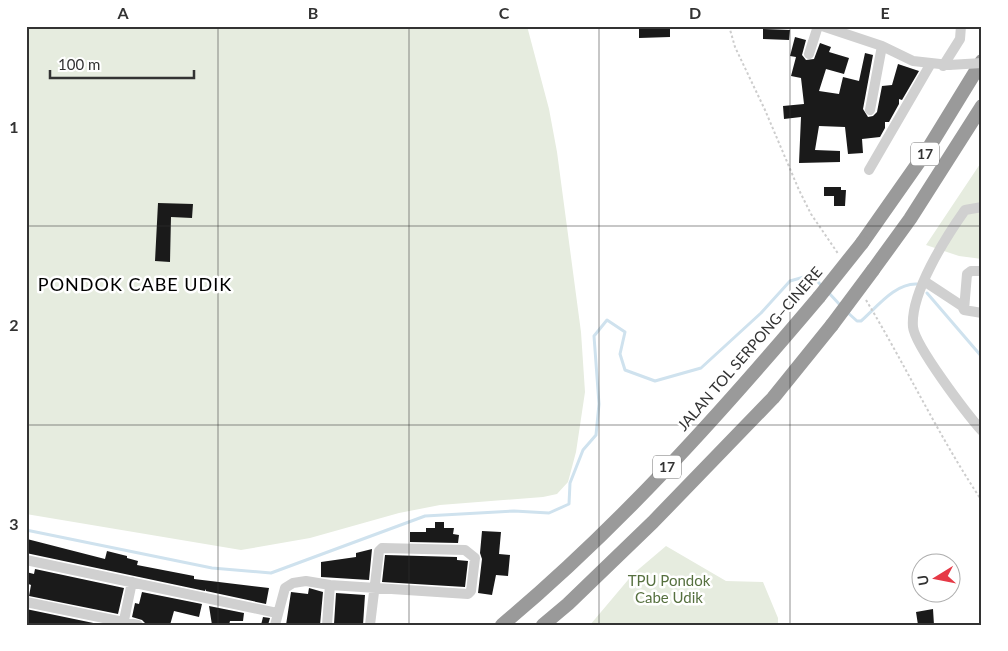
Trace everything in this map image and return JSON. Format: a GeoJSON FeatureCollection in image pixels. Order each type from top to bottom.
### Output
{"type":"FeatureCollection","features":[{"type":"Feature","properties":{"kind":"highway","name":"JALAN TOL SERPONG–CINERE"},"geometry":{"type":"LineString","coordinates":[[502,625],[552,584],[632,504],[753,374],[819,297],[862,243],[928,149],[982,62]]}},
{"type":"Feature","properties":{"kind":"highway","name":"17"},"geometry":{"type":"LineString","coordinates":[[543,625],[568,604],[653,522],[760,411],[832,325],[873,270],[920,204],[982,106]]}},
{"type":"Feature","properties":{"kind":"street"},"geometry":{"type":"LineString","coordinates":[[809,54],[818,26]]}},
{"type":"Feature","properties":{"kind":"street"},"geometry":{"type":"LineString","coordinates":[[822,26],[882,46],[913,61],[930,65],[946,66],[982,62]]}},
{"type":"Feature","properties":{"kind":"street"},"geometry":{"type":"LineString","coordinates":[[946,66],[960,39],[961,26]]}},
{"type":"Feature","properties":{"kind":"street"},"geometry":{"type":"LineString","coordinates":[[870,110],[882,46]]}},
{"type":"Feature","properties":{"kind":"street"},"geometry":{"type":"LineString","coordinates":[[869,170],[930,65]]}},
{"type":"Feature","properties":{"kind":"street"},"geometry":{"type":"LineString","coordinates":[[982,207],[965,210],[944,240],[924,281],[913,321],[914,334],[965,412],[982,431]]}},
{"type":"Feature","properties":{"kind":"street"},"geometry":{"type":"LineString","coordinates":[[964,310],[967,274],[971,271],[982,271]]}},
{"type":"Feature","properties":{"kind":"street"},"geometry":{"type":"LineString","coordinates":[[924,281],[962,306],[964,310],[982,312]]}},
{"type":"Feature","properties":{"kind":"street"},"geometry":{"type":"LineString","coordinates":[[275,625],[285,588],[293,583],[306,581],[330,585],[374,586],[468,594],[471,591],[475,558],[466,550],[386,546],[379,551],[374,586],[370,625]]}},
{"type":"Feature","properties":{"kind":"street"},"geometry":{"type":"LineString","coordinates":[[26,560],[278,613]]}},
{"type":"Feature","properties":{"kind":"street"},"geometry":{"type":"LineString","coordinates":[[123,623],[132,582]]}},
{"type":"Feature","properties":{"kind":"street"},"geometry":{"type":"LineString","coordinates":[[327,625],[330,585]]}},
{"type":"Feature","properties":{"kind":"street"},"geometry":{"type":"LineString","coordinates":[[26,602],[138,625]]}},
{"type":"Feature","properties":{"kind":"path"},"geometry":{"type":"LineString","coordinates":[[729,26],[735,47],[806,205],[840,257]]}},
{"type":"Feature","properties":{"kind":"path"},"geometry":{"type":"LineString","coordinates":[[864,296],[918,389],[961,470],[982,501]]}},
{"type":"Feature","properties":{"kind":"green space"},"geometry":{"type":"Polygon","coordinates":[[[26,26],[527,26],[549,109],[557,152],[581,332],[585,392],[576,452],[568,482],[557,494],[543,497],[440,505],[399,513],[310,538],[241,550],[26,514],[26,26]]]}},
{"type":"Feature","properties":{"kind":"green space"},"geometry":{"type":"Polygon","coordinates":[[[982,161],[982,259],[959,256],[926,245],[982,161]]]}},
{"type":"Feature","properties":{"kind":"green space","name":"TPU Pondok Cabe Udik"},"geometry":{"type":"Polygon","coordinates":[[[666,546],[726,581],[763,582],[778,618],[778,625],[590,625],[633,574],[666,546]]]}},
{"type":"Feature","properties":{"kind":"building"},"geometry":{"type":"Polygon","coordinates":[[[639,26],[670,26],[670,37],[639,38],[639,26]]]}},
{"type":"Feature","properties":{"kind":"building"},"geometry":{"type":"Polygon","coordinates":[[[763,29],[790,30],[789,40],[763,39],[763,29]]]}},
{"type":"Feature","properties":{"kind":"building"},"geometry":{"type":"Polygon","coordinates":[[[795,37],[806,40],[802,55],[806,60],[814,59],[820,43],[831,47],[829,52],[849,58],[844,74],[826,69],[819,91],[839,94],[843,77],[859,81],[865,53],[873,55],[863,109],[868,117],[873,116],[877,112],[882,86],[892,85],[898,64],[919,71],[902,100],[899,99],[899,104],[889,122],[885,122],[885,128],[880,137],[862,139],[863,153],[848,154],[845,127],[819,126],[815,150],[840,151],[840,162],[799,163],[801,117],[784,119],[783,106],[804,104],[801,78],[791,76],[796,57],[790,56],[795,37]]]}},
{"type":"Feature","properties":{"kind":"building"},"geometry":{"type":"Polygon","coordinates":[[[824,187],[841,187],[841,190],[846,190],[845,206],[834,206],[834,196],[824,196],[824,187]]]}},
{"type":"Feature","properties":{"kind":"building"},"geometry":{"type":"Polygon","coordinates":[[[158,203],[193,204],[192,218],[171,217],[170,262],[155,261],[158,203]]]}},
{"type":"Feature","properties":{"kind":"building"},"geometry":{"type":"Polygon","coordinates":[[[435,522],[444,522],[444,528],[454,528],[453,534],[459,535],[458,543],[410,542],[410,532],[426,532],[426,528],[435,528],[435,522]]]}},
{"type":"Feature","properties":{"kind":"building"},"geometry":{"type":"Polygon","coordinates":[[[482,531],[501,532],[499,554],[510,555],[508,576],[496,575],[492,595],[478,593],[482,559],[480,553],[482,531]]]}},
{"type":"Feature","properties":{"kind":"building"},"geometry":{"type":"Polygon","coordinates":[[[27,539],[105,559],[107,551],[138,561],[137,565],[194,576],[194,579],[269,588],[266,604],[206,591],[206,589],[205,591],[26,553],[27,539]]]}},
{"type":"Feature","properties":{"kind":"building"},"geometry":{"type":"Polygon","coordinates":[[[372,549],[369,580],[321,577],[321,562],[356,557],[356,553],[372,549]]]}},
{"type":"Feature","properties":{"kind":"building"},"geometry":{"type":"Polygon","coordinates":[[[385,555],[457,557],[457,560],[468,561],[465,587],[382,582],[385,555]]]}},
{"type":"Feature","properties":{"kind":"building"},"geometry":{"type":"Polygon","coordinates":[[[35,569],[124,588],[118,614],[29,596],[31,585],[26,583],[26,572],[34,574],[35,569]]]}},
{"type":"Feature","properties":{"kind":"building"},"geometry":{"type":"Polygon","coordinates":[[[309,588],[323,592],[320,625],[286,625],[291,592],[308,594],[309,588]]]}},
{"type":"Feature","properties":{"kind":"building"},"geometry":{"type":"Polygon","coordinates":[[[142,592],[202,604],[199,617],[174,611],[170,625],[145,623],[132,617],[135,603],[139,604],[142,592]]]}},
{"type":"Feature","properties":{"kind":"building"},"geometry":{"type":"Polygon","coordinates":[[[336,593],[365,595],[363,625],[334,624],[336,593]]]}},
{"type":"Feature","properties":{"kind":"building"},"geometry":{"type":"Polygon","coordinates":[[[209,606],[244,613],[243,621],[230,621],[229,625],[212,625],[209,606]]]}},
{"type":"Feature","properties":{"kind":"building"},"geometry":{"type":"Polygon","coordinates":[[[26,609],[103,625],[26,625],[26,609]]]}},
{"type":"Feature","properties":{"kind":"building"},"geometry":{"type":"Polygon","coordinates":[[[933,609],[934,625],[918,625],[916,612],[933,609]]]}},
{"type":"Feature","properties":{"kind":"building"},"geometry":{"type":"Polygon","coordinates":[[[263,617],[270,618],[268,625],[261,625],[263,617]]]}},
{"type":"Feature","properties":{"kind":"waterway"},"geometry":{"type":"LineString","coordinates":[[26,530],[212,568],[271,573],[425,516],[514,511],[549,513],[569,504],[570,483],[583,450],[596,435],[599,404],[594,336],[607,320],[625,332],[620,354],[625,370],[655,381],[701,368],[761,313],[790,281],[811,275],[822,286]]}},
{"type":"Feature","properties":{"kind":"waterway"},"geometry":{"type":"LineString","coordinates":[[847,312],[857,321],[861,321],[901,287],[917,284]]}},
{"type":"Feature","properties":{"kind":"waterway"},"geometry":{"type":"LineString","coordinates":[[828,292],[841,306]]}},
{"type":"Feature","properties":{"kind":"waterway"},"geometry":{"type":"LineString","coordinates":[[927,293],[982,357]]}},
{"type":"Feature","properties":{"kind":"district","name":"PONDOK CABE UDIK"},"geometry":{"type":"Point","coordinates":[135,285]}}]}
